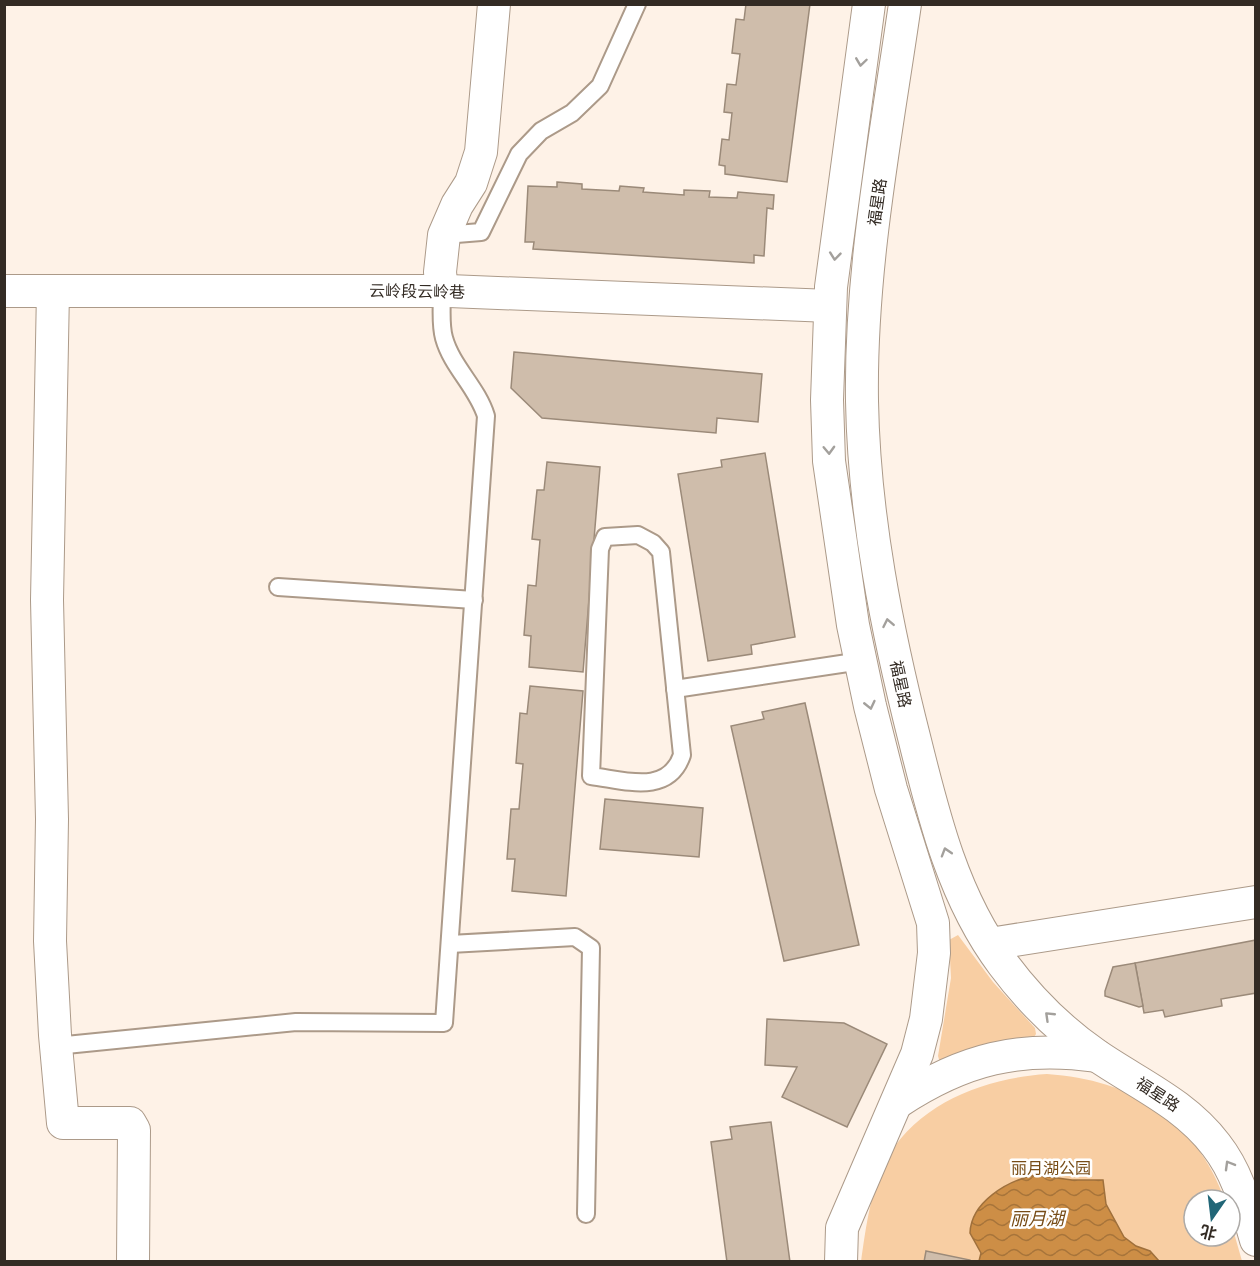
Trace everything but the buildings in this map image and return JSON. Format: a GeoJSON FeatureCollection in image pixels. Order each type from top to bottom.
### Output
{"type":"FeatureCollection","features":[{"type":"Feature","properties":{"kind":"street"},"geometry":{"type":"LineString","coordinates":[[442,291],[441,254],[444,235],[457,205],[471,183],[481,152],[494,4]]}},
{"type":"Feature","properties":{"kind":"street"},"geometry":{"type":"LineString","coordinates":[[841,1262],[842,1228],[917,1054],[932,983],[933,923],[891,789],[861,661],[840,543],[829,461],[827,400],[830,306],[869,4]]}},
{"type":"Feature","properties":{"kind":"street","name":"福星路"},"geometry":{"type":"LineString","coordinates":[[904,4],[866,290],[862,399],[864,458],[887,619],[924,780],[948,861],[970,910],[990,944],[1022,988],[1046,1014],[1098,1056],[1167,1098],[1202,1128],[1232,1170],[1243,1195],[1256,1240]]}},
{"type":"Feature","properties":{"kind":"street","name":"云岭段云岭巷"},"geometry":{"type":"LineString","coordinates":[[4,291],[442,291],[830,306]]}},
{"type":"Feature","properties":{"kind":"street"},"geometry":{"type":"LineString","coordinates":[[52,291],[47,600],[52,819],[50,941],[56,1046],[63,1123],[130,1123],[134,1130],[134,1262]]}},
{"type":"Feature","properties":{"kind":"street"},"geometry":{"type":"LineString","coordinates":[[990,944],[1256,902]]}},
{"type":"Feature","properties":{"kind":"street"},"geometry":{"type":"LineString","coordinates":[[898,1102],[953,1070],[984,1060],[1043,1051],[1098,1056]]}},
{"type":"Feature","properties":{"kind":"lane"},"geometry":{"type":"LineString","coordinates":[[444,235],[481,232],[519,154],[541,131],[572,113],[600,86],[637,4]]}},
{"type":"Feature","properties":{"kind":"lane"},"geometry":{"type":"LineString","coordinates":[[56,1046],[297,1022],[444,1023],[486,416],[480,398],[456,366],[444,337],[442,291]]}},
{"type":"Feature","properties":{"kind":"lane"},"geometry":{"type":"LineString","coordinates":[[638,535],[653,543],[661,552],[675,689],[682,755],[672,774],[653,784],[591,776],[600,549],[605,537],[638,535]]}},
{"type":"Feature","properties":{"kind":"lane"},"geometry":{"type":"LineString","coordinates":[[278,587],[474,600]]}},
{"type":"Feature","properties":{"kind":"lane"},"geometry":{"type":"LineString","coordinates":[[675,689],[861,661]]}},
{"type":"Feature","properties":{"kind":"lane"},"geometry":{"type":"LineString","coordinates":[[450,944],[574,937],[591,948],[586,1214]]}},
{"type":"Feature","properties":{"kind":"green space"},"geometry":{"type":"Polygon","coordinates":[[[958,935],[993,982],[1035,1028],[1036,1034],[1032,1040],[940,1063],[938,1056],[951,978],[949,940],[958,935]]]}},
{"type":"Feature","properties":{"kind":"green space","name":"丽月湖公园"},"geometry":{"type":"Polygon","coordinates":[[[1047,1074],[1078,1078],[1133,1095],[1157,1108],[1178,1126],[1196,1147],[1212,1171],[1220,1188],[1182,1188],[1182,1248],[1238,1248],[1242,1261],[861,1262],[870,1207],[878,1180],[889,1155],[903,1136],[919,1120],[958,1096],[979,1087],[1024,1076],[1047,1074]]]}},
{"type":"Feature","properties":{"kind":"water","name":"丽月湖"},"geometry":{"type":"Polygon","coordinates":[[[1035,1175],[1072,1180],[1103,1180],[1106,1204],[1124,1237],[1136,1246],[1150,1251],[1159,1261],[979,1261],[981,1253],[970,1233],[977,1212],[992,1195],[1002,1188],[1035,1175]]]}}]}
